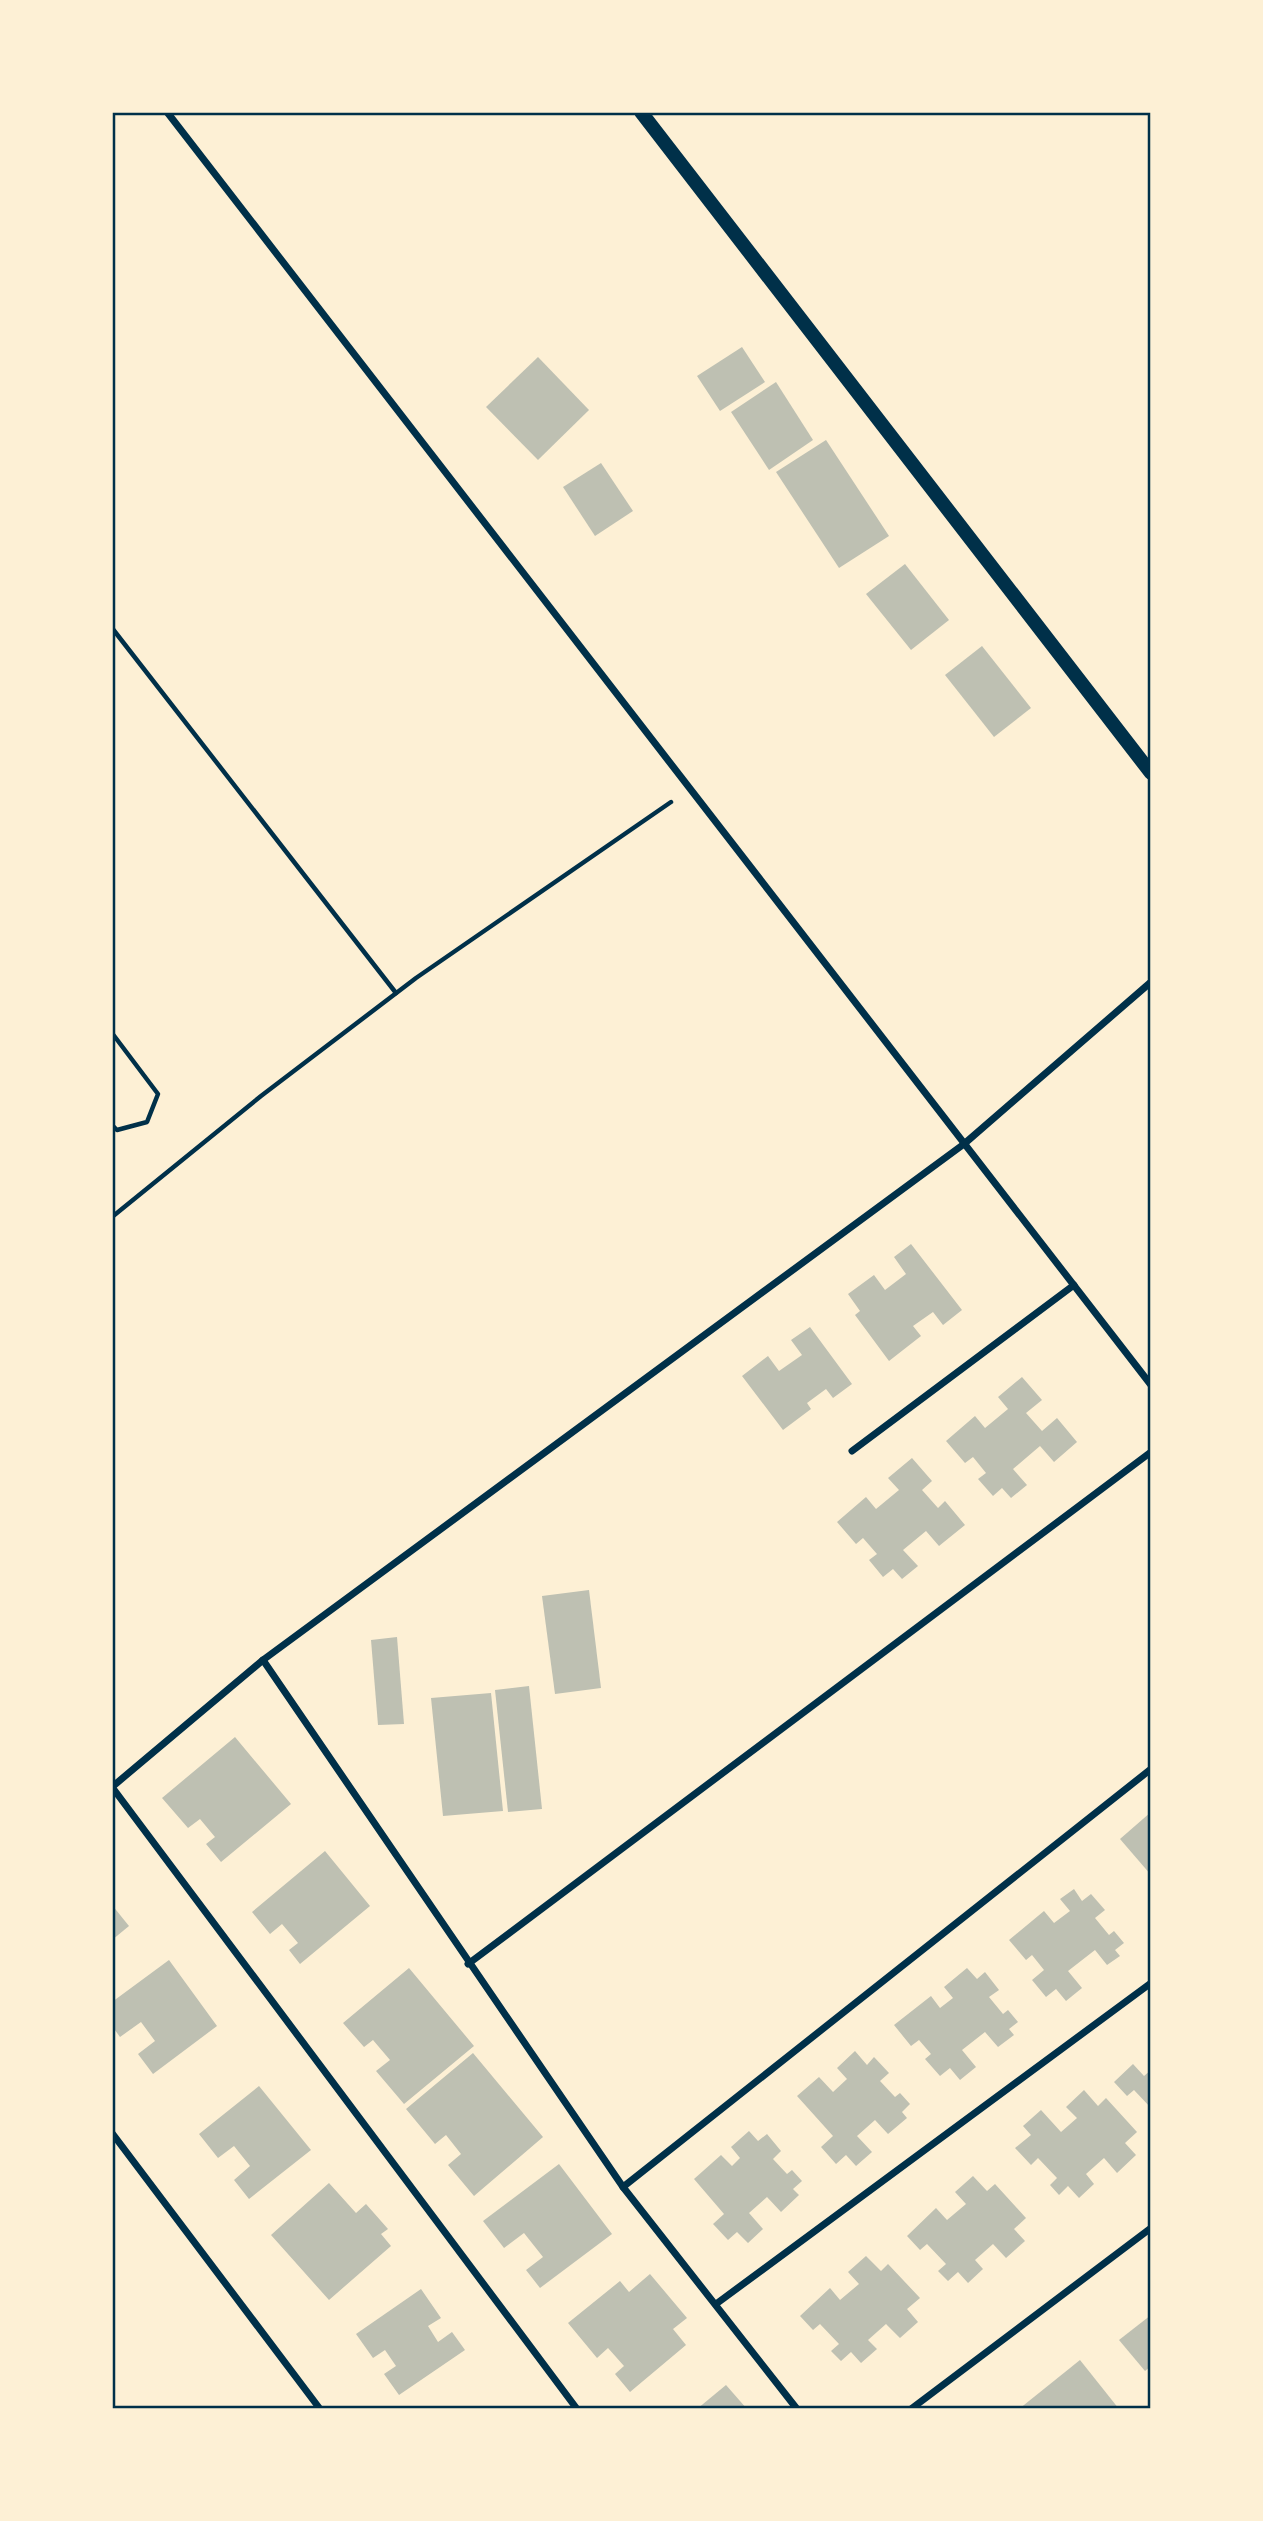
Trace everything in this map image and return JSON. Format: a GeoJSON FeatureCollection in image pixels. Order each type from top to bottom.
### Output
{"type":"FeatureCollection","features":[{"type":"Feature","properties":{"kind":"main road"},"geometry":{"type":"LineString","coordinates":[[641,112],[1151,773]]}},
{"type":"Feature","properties":{"kind":"street"},"geometry":{"type":"LineString","coordinates":[[167,112],[1151,1385]]}},
{"type":"Feature","properties":{"kind":"street"},"geometry":{"type":"LineString","coordinates":[[577,2409],[112,1787],[263,1660],[964,1144],[1151,982]]}},
{"type":"Feature","properties":{"kind":"street"},"geometry":{"type":"LineString","coordinates":[[852,1451],[1074,1285]]}},
{"type":"Feature","properties":{"kind":"street"},"geometry":{"type":"LineString","coordinates":[[468,1964],[1151,1452]]}},
{"type":"Feature","properties":{"kind":"street"},"geometry":{"type":"LineString","coordinates":[[263,1660],[468,1964],[623,2187],[797,2409]]}},
{"type":"Feature","properties":{"kind":"street"},"geometry":{"type":"LineString","coordinates":[[623,2187],[1151,1769]]}},
{"type":"Feature","properties":{"kind":"street"},"geometry":{"type":"LineString","coordinates":[[716,2304],[1151,1983]]}},
{"type":"Feature","properties":{"kind":"street"},"geometry":{"type":"LineString","coordinates":[[112,2133],[320,2409]]}},
{"type":"Feature","properties":{"kind":"street"},"geometry":{"type":"LineString","coordinates":[[911,2409],[1151,2228]]}},
{"type":"Feature","properties":{"kind":"path"},"geometry":{"type":"LineString","coordinates":[[112,628],[396,993]]}},
{"type":"Feature","properties":{"kind":"path"},"geometry":{"type":"LineString","coordinates":[[112,1217],[396,993],[689,790]]}},
{"type":"Feature","properties":{"kind":"path"},"geometry":{"type":"LineString","coordinates":[[112,1033],[158,1094],[146,1122],[117,1130],[112,1125]]}},
{"type":"Feature","properties":{"kind":"building"},"geometry":{"type":"Polygon","coordinates":[[[742,347],[765,382],[720,411],[697,376],[742,347]]]}},
{"type":"Feature","properties":{"kind":"building"},"geometry":{"type":"Polygon","coordinates":[[[538,357],[589,410],[538,460],[486,407],[538,357]]]}},
{"type":"Feature","properties":{"kind":"building"},"geometry":{"type":"Polygon","coordinates":[[[776,382],[813,440],[769,470],[731,412],[776,382]]]}},
{"type":"Feature","properties":{"kind":"building"},"geometry":{"type":"Polygon","coordinates":[[[826,440],[889,536],[839,568],[776,472],[826,440]]]}},
{"type":"Feature","properties":{"kind":"building"},"geometry":{"type":"Polygon","coordinates":[[[601,463],[633,511],[595,536],[563,487],[601,463]]]}},
{"type":"Feature","properties":{"kind":"building"},"geometry":{"type":"Polygon","coordinates":[[[905,564],[949,620],[911,650],[866,594],[905,564]]]}},
{"type":"Feature","properties":{"kind":"building"},"geometry":{"type":"Polygon","coordinates":[[[982,646],[1031,708],[994,737],[945,675],[982,646]]]}},
{"type":"Feature","properties":{"kind":"building"},"geometry":{"type":"Polygon","coordinates":[[[911,1244],[962,1310],[943,1325],[933,1312],[913,1326],[921,1336],[889,1361],[855,1315],[860,1311],[848,1294],[874,1275],[885,1290],[906,1274],[894,1257],[911,1244]]]}},
{"type":"Feature","properties":{"kind":"building"},"geometry":{"type":"Polygon","coordinates":[[[810,1327],[852,1384],[833,1398],[826,1389],[807,1403],[811,1409],[783,1430],[742,1376],[768,1356],[779,1371],[802,1355],[791,1340],[810,1327]]]}},
{"type":"Feature","properties":{"kind":"building"},"geometry":{"type":"Polygon","coordinates":[[[1022,1377],[1042,1400],[1026,1413],[1042,1431],[1057,1418],[1077,1442],[1054,1462],[1040,1446],[1013,1469],[1027,1485],[1011,1498],[1002,1488],[993,1496],[978,1479],[986,1473],[973,1457],[965,1463],[946,1441],[975,1416],[985,1428],[1008,1409],[998,1397],[1022,1377]]]}},
{"type":"Feature","properties":{"kind":"building"},"geometry":{"type":"Polygon","coordinates":[[[912,1458],[932,1481],[922,1490],[938,1508],[945,1501],[965,1525],[939,1546],[926,1531],[903,1550],[918,1566],[902,1579],[893,1569],[883,1577],[869,1560],[877,1554],[863,1538],[856,1544],[837,1522],[866,1497],[876,1509],[899,1490],[888,1478],[912,1458]]]}},
{"type":"Feature","properties":{"kind":"building"},"geometry":{"type":"Polygon","coordinates":[[[589,1590],[601,1688],[555,1694],[542,1596],[589,1590]]]}},
{"type":"Feature","properties":{"kind":"building"},"geometry":{"type":"Polygon","coordinates":[[[397,1637],[404,1724],[378,1725],[371,1640],[397,1637]]]}},
{"type":"Feature","properties":{"kind":"building"},"geometry":{"type":"Polygon","coordinates":[[[529,1686],[542,1809],[508,1812],[495,1690],[529,1686]]]}},
{"type":"Feature","properties":{"kind":"building"},"geometry":{"type":"Polygon","coordinates":[[[491,1693],[503,1811],[443,1816],[431,1698],[491,1693]]]}},
{"type":"Feature","properties":{"kind":"building"},"geometry":{"type":"Polygon","coordinates":[[[235,1737],[291,1804],[221,1862],[206,1844],[215,1837],[200,1819],[188,1828],[162,1798],[235,1737]]]}},
{"type":"Feature","properties":{"kind":"building"},"geometry":{"type":"Polygon","coordinates":[[[1151,1812],[1151,1875],[1120,1839],[1151,1812]]]}},
{"type":"Feature","properties":{"kind":"building"},"geometry":{"type":"Polygon","coordinates":[[[325,1851],[370,1906],[300,1964],[289,1950],[298,1943],[282,1924],[270,1934],[252,1912],[325,1851]]]}},
{"type":"Feature","properties":{"kind":"building"},"geometry":{"type":"Polygon","coordinates":[[[1074,1889],[1082,1901],[1091,1894],[1105,1910],[1095,1918],[1109,1935],[1114,1931],[1124,1943],[1115,1950],[1120,1956],[1107,1965],[1095,1950],[1068,1971],[1082,1988],[1066,2001],[1056,1989],[1046,1997],[1032,1980],[1044,1970],[1032,1955],[1026,1960],[1009,1940],[1044,1911],[1054,1923],[1070,1911],[1060,1899],[1074,1889]]]}},
{"type":"Feature","properties":{"kind":"building"},"geometry":{"type":"Polygon","coordinates":[[[112,1905],[129,1926],[112,1940],[112,1905]]]}},
{"type":"Feature","properties":{"kind":"building"},"geometry":{"type":"Polygon","coordinates":[[[169,1960],[217,2026],[153,2074],[138,2054],[155,2041],[141,2022],[120,2037],[112,2026],[112,2002],[169,1960]]]}},
{"type":"Feature","properties":{"kind":"building"},"geometry":{"type":"Polygon","coordinates":[[[409,1968],[474,2046],[404,2104],[376,2071],[390,2060],[373,2040],[364,2047],[343,2023],[409,1968]]]}},
{"type":"Feature","properties":{"kind":"building"},"geometry":{"type":"Polygon","coordinates":[[[967,1968],[977,1979],[985,1972],[999,1990],[989,1997],[1003,2014],[1008,2010],[1018,2022],[1009,2029],[1014,2035],[998,2047],[985,2032],[962,2050],[976,2067],[960,2080],[950,2068],[940,2076],[925,2059],[931,2054],[919,2040],[911,2046],[894,2025],[931,1996],[940,2008],[953,1998],[944,1987],[967,1968]]]}},
{"type":"Feature","properties":{"kind":"building"},"geometry":{"type":"Polygon","coordinates":[[[855,2051],[867,2065],[874,2057],[889,2073],[880,2081],[895,2097],[900,2093],[910,2104],[902,2112],[907,2118],[888,2134],[875,2120],[857,2136],[872,2152],[856,2166],[846,2155],[836,2164],[821,2147],[833,2136],[797,2096],[819,2077],[833,2092],[847,2079],[837,2068],[855,2051]]]}},
{"type":"Feature","properties":{"kind":"building"},"geometry":{"type":"Polygon","coordinates":[[[473,2053],[543,2137],[474,2196],[448,2165],[461,2154],[446,2135],[435,2144],[406,2109],[473,2053]]]}},
{"type":"Feature","properties":{"kind":"building"},"geometry":{"type":"Polygon","coordinates":[[[1133,2064],[1144,2076],[1151,2070],[1151,2108],[1134,2090],[1127,2096],[1114,2082],[1133,2064]]]}},
{"type":"Feature","properties":{"kind":"building"},"geometry":{"type":"Polygon","coordinates":[[[259,2086],[311,2150],[249,2199],[234,2180],[250,2166],[234,2146],[218,2158],[199,2134],[259,2086]]]}},
{"type":"Feature","properties":{"kind":"building"},"geometry":{"type":"Polygon","coordinates":[[[1084,2090],[1098,2106],[1106,2098],[1137,2132],[1125,2143],[1136,2155],[1117,2173],[1104,2158],[1086,2174],[1094,2184],[1079,2198],[1068,2186],[1059,2195],[1050,2185],[1057,2178],[1038,2158],[1031,2165],[1015,2148],[1031,2135],[1023,2126],[1041,2110],[1061,2132],[1077,2118],[1066,2107],[1084,2090]]]}},
{"type":"Feature","properties":{"kind":"building"},"geometry":{"type":"Polygon","coordinates":[[[749,2131],[758,2141],[767,2134],[781,2151],[773,2159],[787,2174],[792,2170],[802,2181],[793,2189],[799,2195],[781,2212],[767,2197],[749,2213],[763,2229],[748,2243],[737,2232],[728,2240],[713,2224],[724,2214],[694,2179],[721,2155],[732,2166],[740,2158],[731,2147],[749,2131]]]}},
{"type":"Feature","properties":{"kind":"building"},"geometry":{"type":"Polygon","coordinates":[[[559,2164],[612,2234],[540,2288],[526,2270],[543,2257],[524,2233],[504,2248],[483,2221],[559,2164]]]}},
{"type":"Feature","properties":{"kind":"building"},"geometry":{"type":"Polygon","coordinates":[[[973,2176],[987,2191],[995,2184],[1026,2218],[1014,2229],[1025,2241],[1006,2258],[993,2244],[975,2260],[983,2269],[968,2283],[958,2272],[948,2281],[938,2271],[946,2264],[927,2244],[920,2250],[907,2236],[936,2208],[947,2220],[966,2204],[955,2192],[973,2176]]]}},
{"type":"Feature","properties":{"kind":"building"},"geometry":{"type":"Polygon","coordinates":[[[329,2183],[356,2213],[366,2204],[388,2229],[381,2234],[391,2246],[329,2300],[271,2235],[329,2183]]]}},
{"type":"Feature","properties":{"kind":"building"},"geometry":{"type":"Polygon","coordinates":[[[866,2256],[881,2271],[888,2264],[920,2298],[907,2309],[918,2322],[900,2338],[886,2324],[868,2340],[877,2349],[861,2363],[851,2352],[841,2361],[831,2351],[839,2344],[820,2324],[813,2330],[800,2316],[830,2288],[840,2300],[859,2284],[848,2272],[866,2256]]]}},
{"type":"Feature","properties":{"kind":"building"},"geometry":{"type":"Polygon","coordinates":[[[650,2274],[687,2318],[673,2329],[686,2345],[630,2392],[615,2374],[624,2366],[608,2348],[597,2358],[568,2323],[620,2281],[629,2292],[650,2274]]]}},
{"type":"Feature","properties":{"kind":"building"},"geometry":{"type":"Polygon","coordinates":[[[421,2289],[441,2318],[428,2326],[438,2342],[452,2332],[465,2350],[399,2395],[384,2374],[396,2366],[385,2350],[373,2358],[356,2334],[421,2289]]]}},
{"type":"Feature","properties":{"kind":"building"},"geometry":{"type":"Polygon","coordinates":[[[1151,2315],[1151,2366],[1145,2371],[1119,2340],[1151,2315]]]}},
{"type":"Feature","properties":{"kind":"building"},"geometry":{"type":"Polygon","coordinates":[[[1080,2360],[1119,2409],[1019,2409],[1080,2360]]]}},
{"type":"Feature","properties":{"kind":"building"},"geometry":{"type":"Polygon","coordinates":[[[726,2385],[747,2409],[697,2409],[726,2385]]]}}]}
